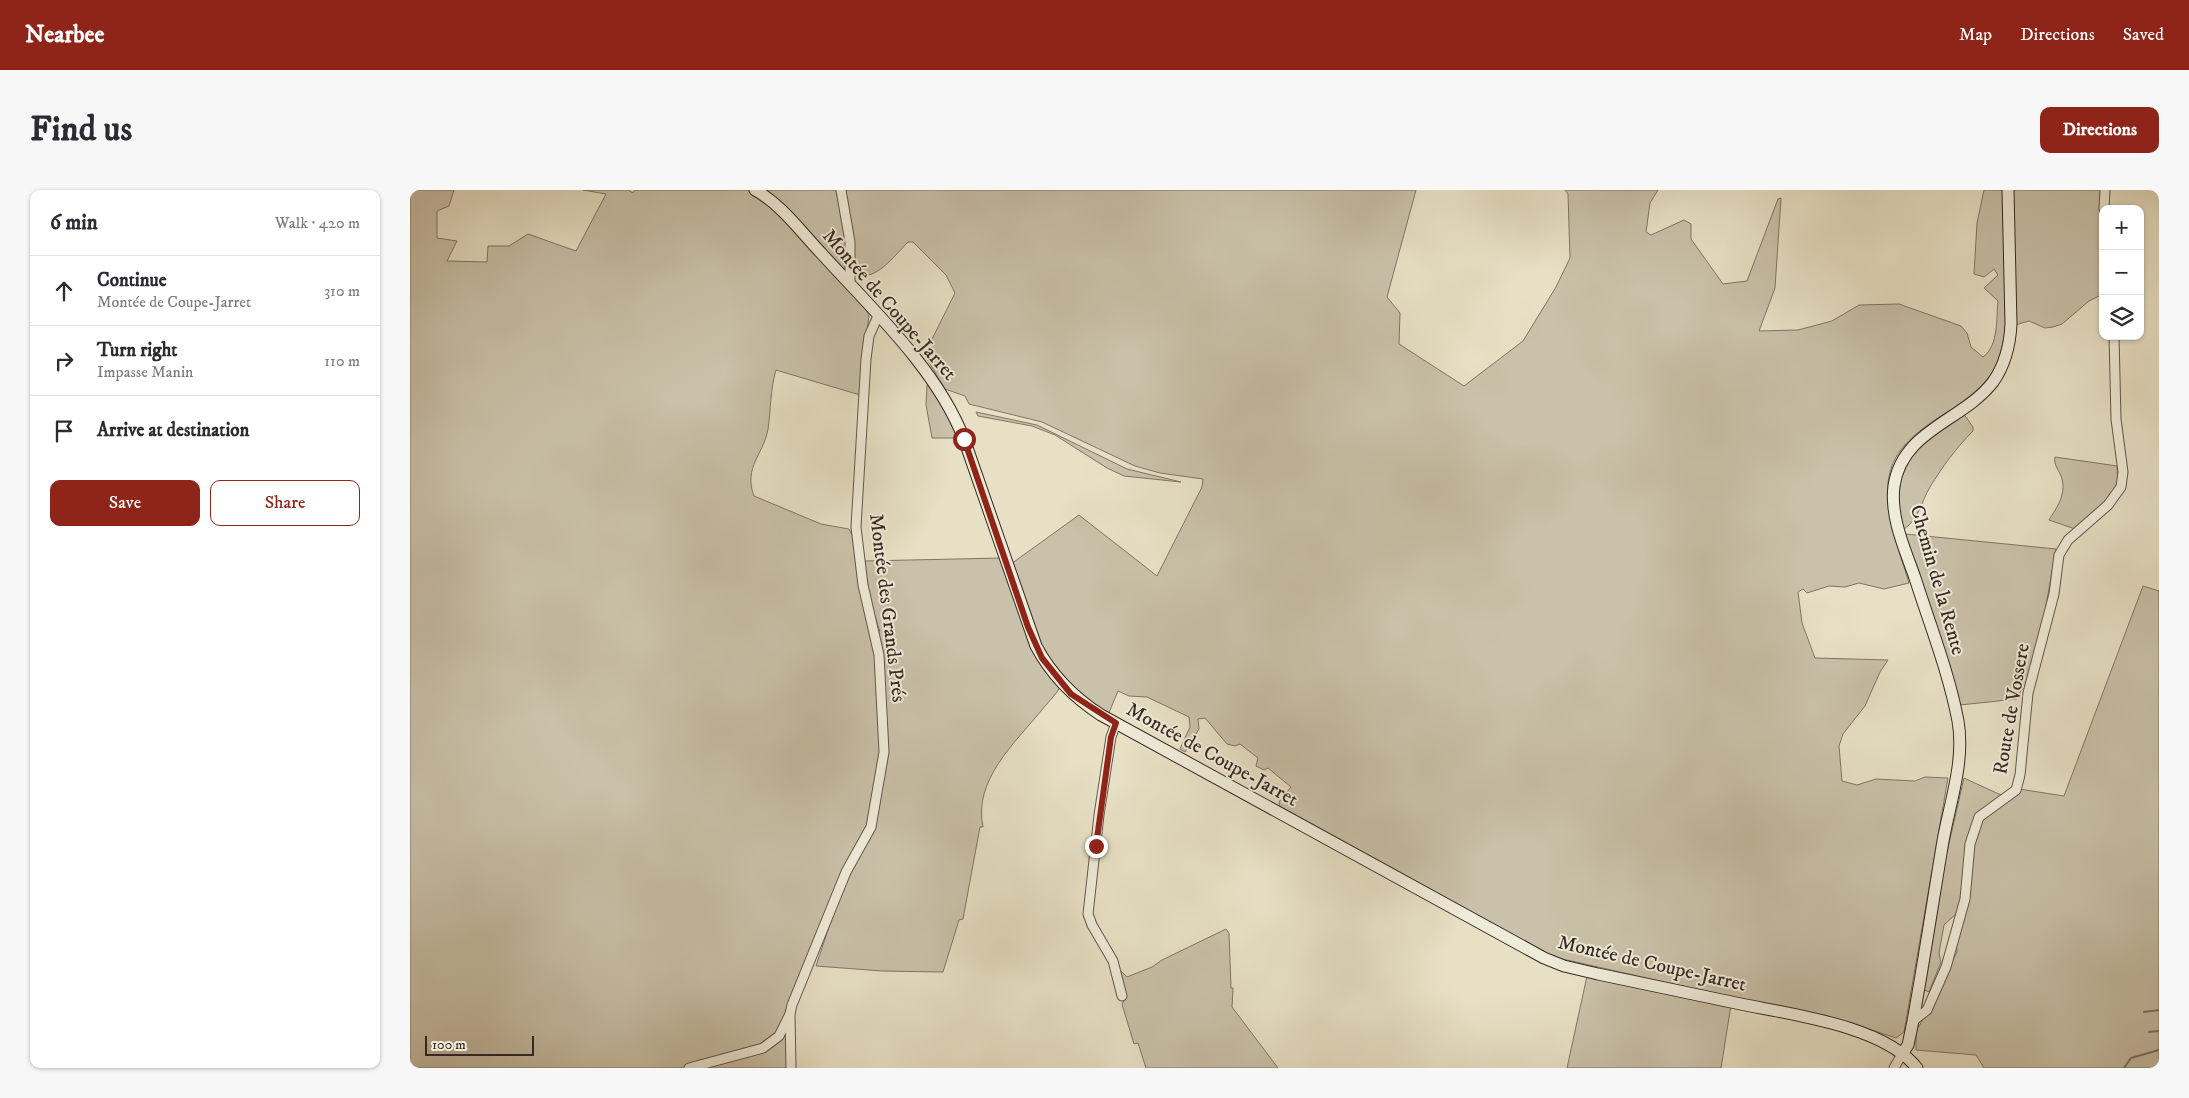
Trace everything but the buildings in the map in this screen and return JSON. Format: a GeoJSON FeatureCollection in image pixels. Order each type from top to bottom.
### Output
{"type":"FeatureCollection","features":[{"type":"Feature","properties":{"kind":"main road","name":"Montée de Coupe-Jarret"},"geometry":{"type":"LineString","coordinates":[[755,190],[774,204],[850,285],[937,386],[958,421],[1028,627],[1042,658],[1071,694],[1116,723],[1500,936],[1549,960],[1598,974],[1836,1024],[1866,1034],[1902,1054],[1917,1068]]}},
{"type":"Feature","properties":{"kind":"main road","name":"Chemin de la Rente"},"geometry":{"type":"LineString","coordinates":[[1902,1054],[1908,1045],[1913,1021],[1944,838],[1955,786],[1958,722],[1947,681],[1897,525],[1894,486],[1906,455],[1914,444],[1978,398],[1994,381],[2001,369],[2009,345],[2011,324],[2008,190]]}},
{"type":"Feature","properties":{"kind":"street"},"geometry":{"type":"LineString","coordinates":[[840,190],[850,242],[850,285]]}},
{"type":"Feature","properties":{"kind":"street"},"geometry":{"type":"LineString","coordinates":[[2104,205],[2105,190]]}},
{"type":"Feature","properties":{"kind":"street","name":"Montée des Grands Prés"},"geometry":{"type":"LineString","coordinates":[[792,1068],[790,1014],[797,990],[825,929],[846,872],[871,827],[883,766],[884,726],[880,656],[863,585],[856,527],[866,359],[870,336],[878,316]]}},
{"type":"Feature","properties":{"kind":"street","name":"Route de Vossere"},"geometry":{"type":"LineString","coordinates":[[1913,1021],[1927,1010],[1946,967],[1965,899],[1970,844],[1979,817],[2016,790],[2020,775],[2028,694],[2054,594],[2058,556],[2068,540],[2108,505],[2121,487],[2123,472],[2116,432],[2114,340]]}},
{"type":"Feature","properties":{"kind":"street"},"geometry":{"type":"LineString","coordinates":[[1116,723],[1111,737],[1099,815],[1088,914],[1092,925],[1113,961],[1122,996]]}},
{"type":"Feature","properties":{"kind":"street"},"geometry":{"type":"LineString","coordinates":[[689,1068],[763,1048],[779,1036],[790,1014]]}},
{"type":"Feature","properties":{"kind":"street"},"geometry":{"type":"LineString","coordinates":[[1894,1068],[1902,1054]]}},
{"type":"Feature","properties":{"kind":"shaded area"},"geometry":{"type":"Polygon","coordinates":[[[410,190],[454,190],[449,206],[437,211],[437,238],[457,241],[447,261],[487,262],[488,246],[509,246],[528,234],[576,251],[606,194],[583,190],[628,190],[633,193],[635,190],[748,190],[769,204],[860,302],[869,315],[860,395],[776,370],[766,438],[755,461],[751,477],[754,496],[821,524],[849,529],[853,537],[871,633],[880,632],[871,604],[864,561],[1001,558],[1060,687],[998,763],[990,778],[984,794],[982,810],[983,827],[980,827],[963,919],[959,920],[943,972],[882,971],[816,966],[841,891],[870,822],[780,1028],[773,1040],[684,1068],[410,1068],[410,190]]]}},
{"type":"Feature","properties":{"kind":"shaded area"},"geometry":{"type":"Polygon","coordinates":[[[761,190],[836,190],[846,237],[846,268],[843,269],[761,190]]]}},
{"type":"Feature","properties":{"kind":"shaded area"},"geometry":{"type":"Polygon","coordinates":[[[844,190],[1416,190],[1387,297],[1400,313],[1399,344],[1464,386],[1523,341],[1556,287],[1570,258],[1568,194],[1565,190],[1658,190],[1650,203],[1646,232],[1651,235],[1684,220],[1691,224],[1691,239],[1723,284],[1747,281],[1778,199],[1781,198],[1775,288],[1759,331],[1798,330],[1832,321],[1859,305],[1899,304],[1961,326],[1967,333],[1971,347],[1983,357],[1992,346],[1994,339],[1998,301],[1984,288],[1998,275],[1994,269],[1984,277],[1974,274],[1977,223],[1984,190],[2003,190],[2008,281],[2007,305],[2001,349],[1995,367],[1975,392],[1925,427],[1904,446],[1894,461],[1889,478],[1887,495],[1889,513],[1909,583],[1884,589],[1859,583],[1845,587],[1829,586],[1807,593],[1803,589],[1798,592],[1802,623],[1815,658],[1888,660],[1880,672],[1865,706],[1843,734],[1839,746],[1842,781],[1857,785],[1876,779],[1915,781],[1925,777],[1948,778],[1904,1032],[1896,1038],[1860,1026],[1558,958],[1535,948],[1280,808],[1279,802],[1291,787],[1268,768],[1264,770],[1256,766],[1258,758],[1240,744],[1235,746],[1227,744],[1205,718],[1198,719],[1199,729],[1185,752],[1180,749],[1190,727],[1189,717],[1147,697],[1129,696],[1118,691],[1108,715],[1075,691],[1045,655],[1011,564],[1079,515],[1157,576],[1202,487],[1203,479],[1160,473],[1135,466],[1042,422],[969,404],[965,396],[945,389],[927,359],[929,345],[955,293],[946,275],[913,242],[908,242],[891,260],[877,271],[870,275],[854,275],[844,190]]]}},
{"type":"Feature","properties":{"kind":"shaded area"},"geometry":{"type":"Polygon","coordinates":[[[2011,190],[2103,190],[2102,205],[2099,205],[2099,296],[2089,301],[2062,324],[2045,328],[2029,321],[2015,325],[2011,190]]]}},
{"type":"Feature","properties":{"kind":"shaded area"},"geometry":{"type":"Polygon","coordinates":[[[927,385],[941,400],[958,438],[932,438],[926,405],[927,385]]]}},
{"type":"Feature","properties":{"kind":"shaded area"},"geometry":{"type":"Polygon","coordinates":[[[976,412],[1037,425],[1127,469],[1181,482],[1124,476],[1107,468],[1055,435],[1032,426],[978,416],[976,412]]]}},
{"type":"Feature","properties":{"kind":"shaded area"},"geometry":{"type":"Polygon","coordinates":[[[1963,413],[1973,427],[1973,431],[1945,465],[1930,487],[1913,520],[1904,529],[1899,499],[1904,469],[1914,452],[1925,441],[1963,413]]]}},
{"type":"Feature","properties":{"kind":"shaded area"},"geometry":{"type":"Polygon","coordinates":[[[2055,457],[2117,466],[2118,486],[2103,506],[2075,529],[2049,520],[2060,501],[2063,490],[2062,479],[2055,457]]]}},
{"type":"Feature","properties":{"kind":"shaded area"},"geometry":{"type":"Polygon","coordinates":[[[1905,534],[2056,549],[2044,617],[2026,687],[2021,690],[2017,699],[1960,705],[1905,534]]]}},
{"type":"Feature","properties":{"kind":"shaded area"},"geometry":{"type":"Polygon","coordinates":[[[2143,586],[2159,591],[2159,1068],[1984,1068],[1976,1055],[1916,1050],[1916,1031],[1957,952],[1956,940],[1973,844],[1983,817],[2019,789],[2064,796],[2143,586]]]}},
{"type":"Feature","properties":{"kind":"shaded area"},"geometry":{"type":"Polygon","coordinates":[[[1964,778],[2001,795],[1983,810],[1957,913],[1944,925],[1939,953],[1941,962],[1929,992],[1922,989],[1945,861],[1964,778]]]}},
{"type":"Feature","properties":{"kind":"shaded area"},"geometry":{"type":"Polygon","coordinates":[[[1226,929],[1229,933],[1231,988],[1233,988],[1232,1007],[1278,1068],[1146,1068],[1138,1043],[1134,1044],[1122,1004],[1126,998],[1119,974],[1121,971],[1127,977],[1152,967],[1162,960],[1226,929]]]}},
{"type":"Feature","properties":{"kind":"shaded area"},"geometry":{"type":"Polygon","coordinates":[[[1587,976],[1731,1005],[1721,1068],[1567,1068],[1587,976]]]}},
{"type":"Feature","properties":{"kind":"shaded area"},"geometry":{"type":"Polygon","coordinates":[[[783,1030],[788,1031],[790,1068],[696,1068],[771,1048],[779,1042],[783,1030]]]}},
{"type":"Feature","properties":{"kind":"waterway"},"geometry":{"type":"LineString","coordinates":[[2144,1012],[2159,1010]]}},
{"type":"Feature","properties":{"kind":"waterway"},"geometry":{"type":"LineString","coordinates":[[2149,1032],[2159,1031]]}},
{"type":"Feature","properties":{"kind":"waterway"},"geometry":{"type":"LineString","coordinates":[[2124,1068],[2131,1058],[2159,1050]]}},
{"type":"Feature","properties":{"kind":"route"},"geometry":{"type":"LineString","coordinates":[[964,439],[1028,627],[1042,658],[1071,694],[1091,709],[1116,723],[1111,737],[1096,846]]}}]}
